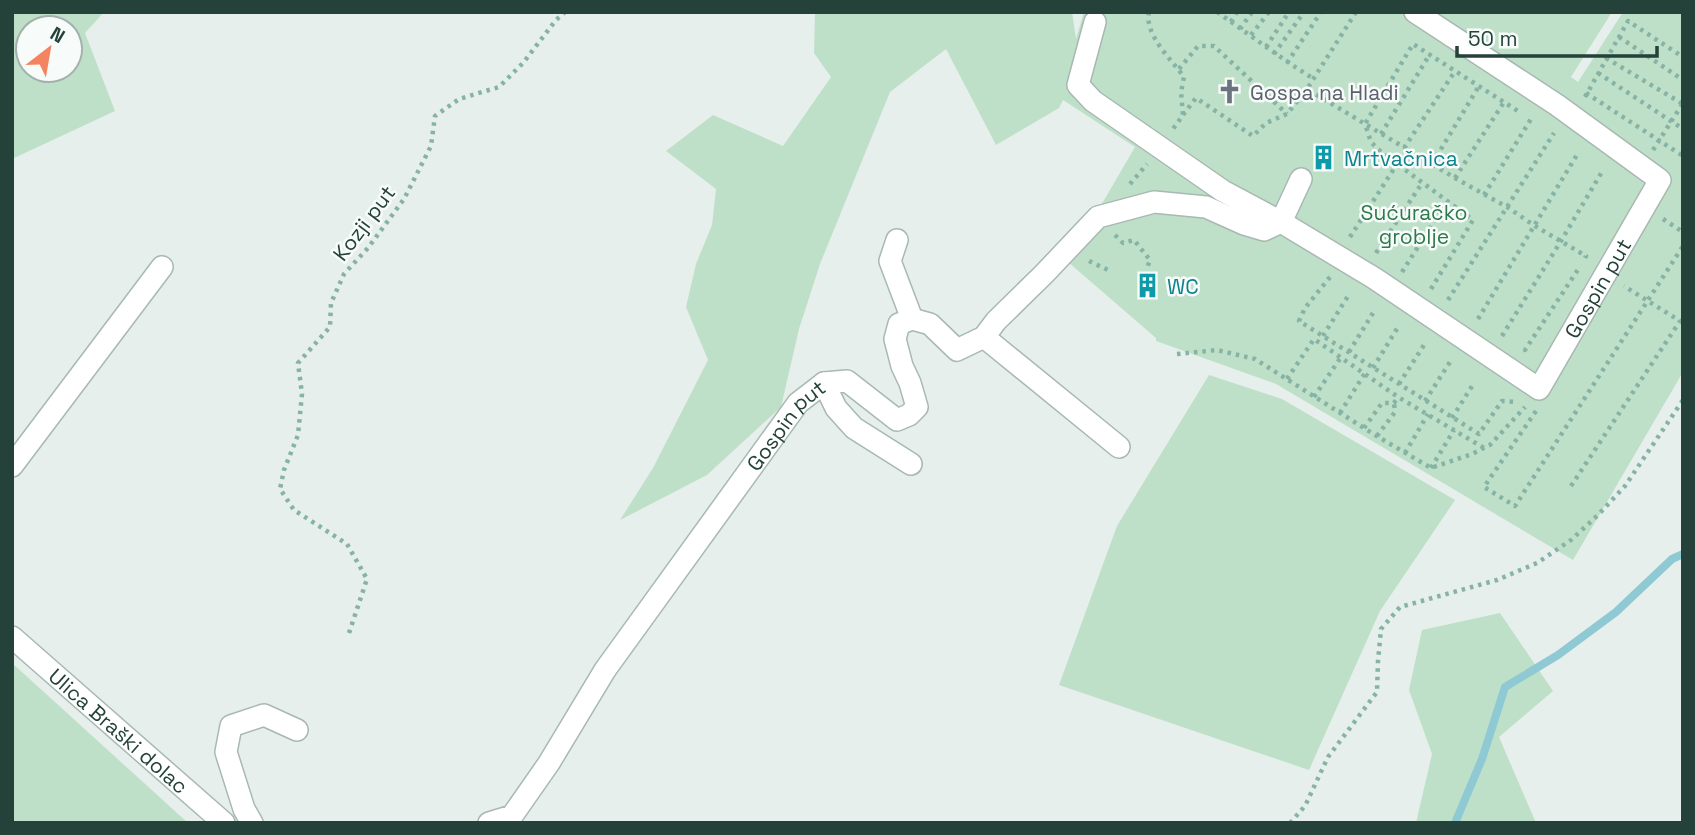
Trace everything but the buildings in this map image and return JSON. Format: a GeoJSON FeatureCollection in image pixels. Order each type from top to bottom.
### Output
{"type":"FeatureCollection","features":[{"type":"Feature","properties":{"kind":"street","name":"Gospin put"},"geometry":{"type":"LineString","coordinates":[[1415,12],[1556,105],[1660,180],[1539,389]]}},
{"type":"Feature","properties":{"kind":"street"},"geometry":{"type":"LineString","coordinates":[[1096,22],[1078,85],[1093,100],[1223,191],[1344,253],[1374,278],[1539,389]]}},
{"type":"Feature","properties":{"kind":"street"},"geometry":{"type":"LineString","coordinates":[[897,240],[891,261],[912,319],[930,324],[957,350],[984,337],[996,321],[1098,217],[1154,202],[1206,207],[1264,230],[1281,222],[1301,179]]}},
{"type":"Feature","properties":{"kind":"street"},"geometry":{"type":"LineString","coordinates":[[12,466],[162,267]]}},
{"type":"Feature","properties":{"kind":"street","name":"Gospin put"},"geometry":{"type":"LineString","coordinates":[[489,823],[512,816],[550,764],[605,670],[798,403],[824,383],[847,381],[897,420],[909,415],[917,407],[895,339],[899,324],[912,319]]}},
{"type":"Feature","properties":{"kind":"street"},"geometry":{"type":"LineString","coordinates":[[984,337],[1119,447]]}},
{"type":"Feature","properties":{"kind":"street"},"geometry":{"type":"LineString","coordinates":[[824,383],[836,408],[854,428],[911,464]]}},
{"type":"Feature","properties":{"kind":"street"},"geometry":{"type":"LineString","coordinates":[[12,618],[51,670]]}},
{"type":"Feature","properties":{"kind":"street","name":"Ulica Braški dolac"},"geometry":{"type":"LineString","coordinates":[[12,637],[224,823]]}},
{"type":"Feature","properties":{"kind":"street"},"geometry":{"type":"LineString","coordinates":[[252,823],[244,809],[226,752],[231,726],[264,715],[297,730]]}},
{"type":"Feature","properties":{"kind":"path","name":"Kozji put"},"geometry":{"type":"LineString","coordinates":[[348,634],[367,579],[347,544],[294,510],[280,489],[284,470],[298,435],[302,394],[298,363],[330,327],[331,303],[344,274],[368,248],[404,199],[432,146],[435,116],[459,99],[499,87],[523,63],[565,12]]}},
{"type":"Feature","properties":{"kind":"path"},"geometry":{"type":"LineString","coordinates":[[1231,22],[1237,12]]}},
{"type":"Feature","properties":{"kind":"path"},"geometry":{"type":"LineString","coordinates":[[1240,29],[1252,12]]}},
{"type":"Feature","properties":{"kind":"path"},"geometry":{"type":"LineString","coordinates":[[1251,36],[1269,12]]}},
{"type":"Feature","properties":{"kind":"path"},"geometry":{"type":"LineString","coordinates":[[1265,47],[1289,12]]}},
{"type":"Feature","properties":{"kind":"path"},"geometry":{"type":"LineString","coordinates":[[1274,54],[1304,12]]}},
{"type":"Feature","properties":{"kind":"path"},"geometry":{"type":"LineString","coordinates":[[1287,62],[1321,12]]}},
{"type":"Feature","properties":{"kind":"path"},"geometry":{"type":"LineString","coordinates":[[1183,115],[1196,98],[1253,136],[1266,123],[1287,114],[1314,79],[1356,12]]}},
{"type":"Feature","properties":{"kind":"path"},"geometry":{"type":"LineString","coordinates":[[1218,13],[1314,79]]}},
{"type":"Feature","properties":{"kind":"path"},"geometry":{"type":"LineString","coordinates":[[1683,58],[1628,21],[1586,93],[1683,156]]}},
{"type":"Feature","properties":{"kind":"path"},"geometry":{"type":"LineString","coordinates":[[1619,37],[1683,80]]}},
{"type":"Feature","properties":{"kind":"path"},"geometry":{"type":"LineString","coordinates":[[1427,294],[1473,220],[1371,142],[1365,124],[1413,44],[1531,119],[1484,195]]}},
{"type":"Feature","properties":{"kind":"path"},"geometry":{"type":"LineString","coordinates":[[1179,69],[1198,46],[1213,46],[1287,114]]}},
{"type":"Feature","properties":{"kind":"path"},"geometry":{"type":"LineString","coordinates":[[1381,134],[1430,54]]}},
{"type":"Feature","properties":{"kind":"path"},"geometry":{"type":"LineString","coordinates":[[1606,58],[1683,104],[1658,141]]}},
{"type":"Feature","properties":{"kind":"path"},"geometry":{"type":"LineString","coordinates":[[1404,148],[1455,71]]}},
{"type":"Feature","properties":{"kind":"path"},"geometry":{"type":"LineString","coordinates":[[1598,73],[1683,129]]}},
{"type":"Feature","properties":{"kind":"path"},"geometry":{"type":"LineString","coordinates":[[1432,164],[1479,86]]}},
{"type":"Feature","properties":{"kind":"path"},"geometry":{"type":"LineString","coordinates":[[1307,89],[1587,256],[1525,350],[1494,330]]}},
{"type":"Feature","properties":{"kind":"path"},"geometry":{"type":"LineString","coordinates":[[1455,178],[1504,102]]}},
{"type":"Feature","properties":{"kind":"path"},"geometry":{"type":"LineString","coordinates":[[1457,308],[1446,302],[1553,133]]}},
{"type":"Feature","properties":{"kind":"path"},"geometry":{"type":"LineString","coordinates":[[1478,319],[1578,153]]}},
{"type":"Feature","properties":{"kind":"path"},"geometry":{"type":"LineString","coordinates":[[1177,354],[1217,350],[1255,359],[1431,468],[1490,445],[1529,403],[1502,401],[1479,434],[1300,321],[1305,308],[1344,253],[1397,164]]}},
{"type":"Feature","properties":{"kind":"path"},"geometry":{"type":"LineString","coordinates":[[1502,335],[1603,170]]}},
{"type":"Feature","properties":{"kind":"path"},"geometry":{"type":"LineString","coordinates":[[1371,261],[1422,183]]}},
{"type":"Feature","properties":{"kind":"path"},"geometry":{"type":"LineString","coordinates":[[1400,276],[1447,201]]}},
{"type":"Feature","properties":{"kind":"path"},"geometry":{"type":"LineString","coordinates":[[1098,217],[1123,243],[1134,240],[1150,260],[1147,268]]}},
{"type":"Feature","properties":{"kind":"path"},"geometry":{"type":"LineString","coordinates":[[1539,389],[1536,411],[1484,488],[1515,506],[1683,246]]}},
{"type":"Feature","properties":{"kind":"path"},"geometry":{"type":"LineString","coordinates":[[1571,486],[1681,319],[1606,274]]}},
{"type":"Feature","properties":{"kind":"path"},"geometry":{"type":"LineString","coordinates":[[1324,336],[1348,296]]}},
{"type":"Feature","properties":{"kind":"path"},"geometry":{"type":"LineString","coordinates":[[1349,352],[1373,313]]}},
{"type":"Feature","properties":{"kind":"path"},"geometry":{"type":"LineString","coordinates":[[1468,314],[1486,325]]}},
{"type":"Feature","properties":{"kind":"path"},"geometry":{"type":"LineString","coordinates":[[1373,368],[1398,327]]}},
{"type":"Feature","properties":{"kind":"path"},"geometry":{"type":"LineString","coordinates":[[1287,379],[1314,339],[1398,397],[1484,448]]}},
{"type":"Feature","properties":{"kind":"path"},"geometry":{"type":"LineString","coordinates":[[1399,384],[1424,345]]}},
{"type":"Feature","properties":{"kind":"path"},"geometry":{"type":"LineString","coordinates":[[1314,397],[1341,357]]}},
{"type":"Feature","properties":{"kind":"path"},"geometry":{"type":"LineString","coordinates":[[1425,401],[1450,362]]}},
{"type":"Feature","properties":{"kind":"path"},"geometry":{"type":"LineString","coordinates":[[1340,413],[1365,373]]}},
{"type":"Feature","properties":{"kind":"path"},"geometry":{"type":"LineString","coordinates":[[1452,418],[1474,383]]}},
{"type":"Feature","properties":{"kind":"path"},"geometry":{"type":"LineString","coordinates":[[1377,436],[1395,412],[1394,403],[1398,397]]}},
{"type":"Feature","properties":{"kind":"path"},"geometry":{"type":"LineString","coordinates":[[1290,823],[1305,806],[1328,757],[1377,692],[1381,629],[1400,607],[1497,580],[1537,563],[1571,540],[1625,486],[1683,400]]}},
{"type":"Feature","properties":{"kind":"path"},"geometry":{"type":"LineString","coordinates":[[1364,428],[1382,403],[1394,403]]}},
{"type":"Feature","properties":{"kind":"path"},"geometry":{"type":"LineString","coordinates":[[1405,453],[1428,414]]}},
{"type":"Feature","properties":{"kind":"path"},"geometry":{"type":"LineString","coordinates":[[1431,468],[1454,430]]}},
{"type":"Feature","properties":{"kind":"green space"},"geometry":{"type":"Polygon","coordinates":[[[12,12],[104,12],[85,33],[115,111],[12,159],[12,12]]]}},
{"type":"Feature","properties":{"kind":"green space","name":"Sućuračko groblje"},"geometry":{"type":"Polygon","coordinates":[[[815,12],[1072,12],[1076,39],[1084,12],[1612,12],[1571,77],[1578,82],[1623,12],[1683,12],[1683,372],[1573,560],[1276,384],[1156,341],[1156,338],[1068,262],[1135,147],[1063,100],[1059,108],[996,145],[946,49],[890,92],[820,264],[799,329],[781,407],[707,475],[620,520],[653,468],[708,360],[686,307],[696,264],[712,225],[716,189],[666,151],[713,115],[783,146],[831,77],[814,53],[815,12]]]}},
{"type":"Feature","properties":{"kind":"green space"},"geometry":{"type":"Polygon","coordinates":[[[1209,375],[1282,399],[1455,500],[1380,611],[1309,770],[1059,685],[1117,526],[1209,375]]]}},
{"type":"Feature","properties":{"kind":"green space"},"geometry":{"type":"Polygon","coordinates":[[[1500,613],[1553,691],[1499,737],[1536,823],[1416,823],[1432,754],[1409,690],[1422,630],[1500,613]]]}},
{"type":"Feature","properties":{"kind":"green space"},"geometry":{"type":"Polygon","coordinates":[[[12,663],[188,823],[12,823],[12,663]]]}},
{"type":"Feature","properties":{"kind":"waterway"},"geometry":{"type":"LineString","coordinates":[[1455,823],[1482,759],[1505,687],[1558,655],[1616,612],[1672,559],[1683,554]]}},
{"type":"Feature","properties":{"kind":"place","name":"Gospa na Hladi"},"geometry":{"type":"Point","coordinates":[1230,92]}},
{"type":"Feature","properties":{"kind":"place","name":"Mrtvačnica"},"geometry":{"type":"Point","coordinates":[1324,158]}},
{"type":"Feature","properties":{"kind":"place","name":"WC"},"geometry":{"type":"Point","coordinates":[1147,286]}}]}
